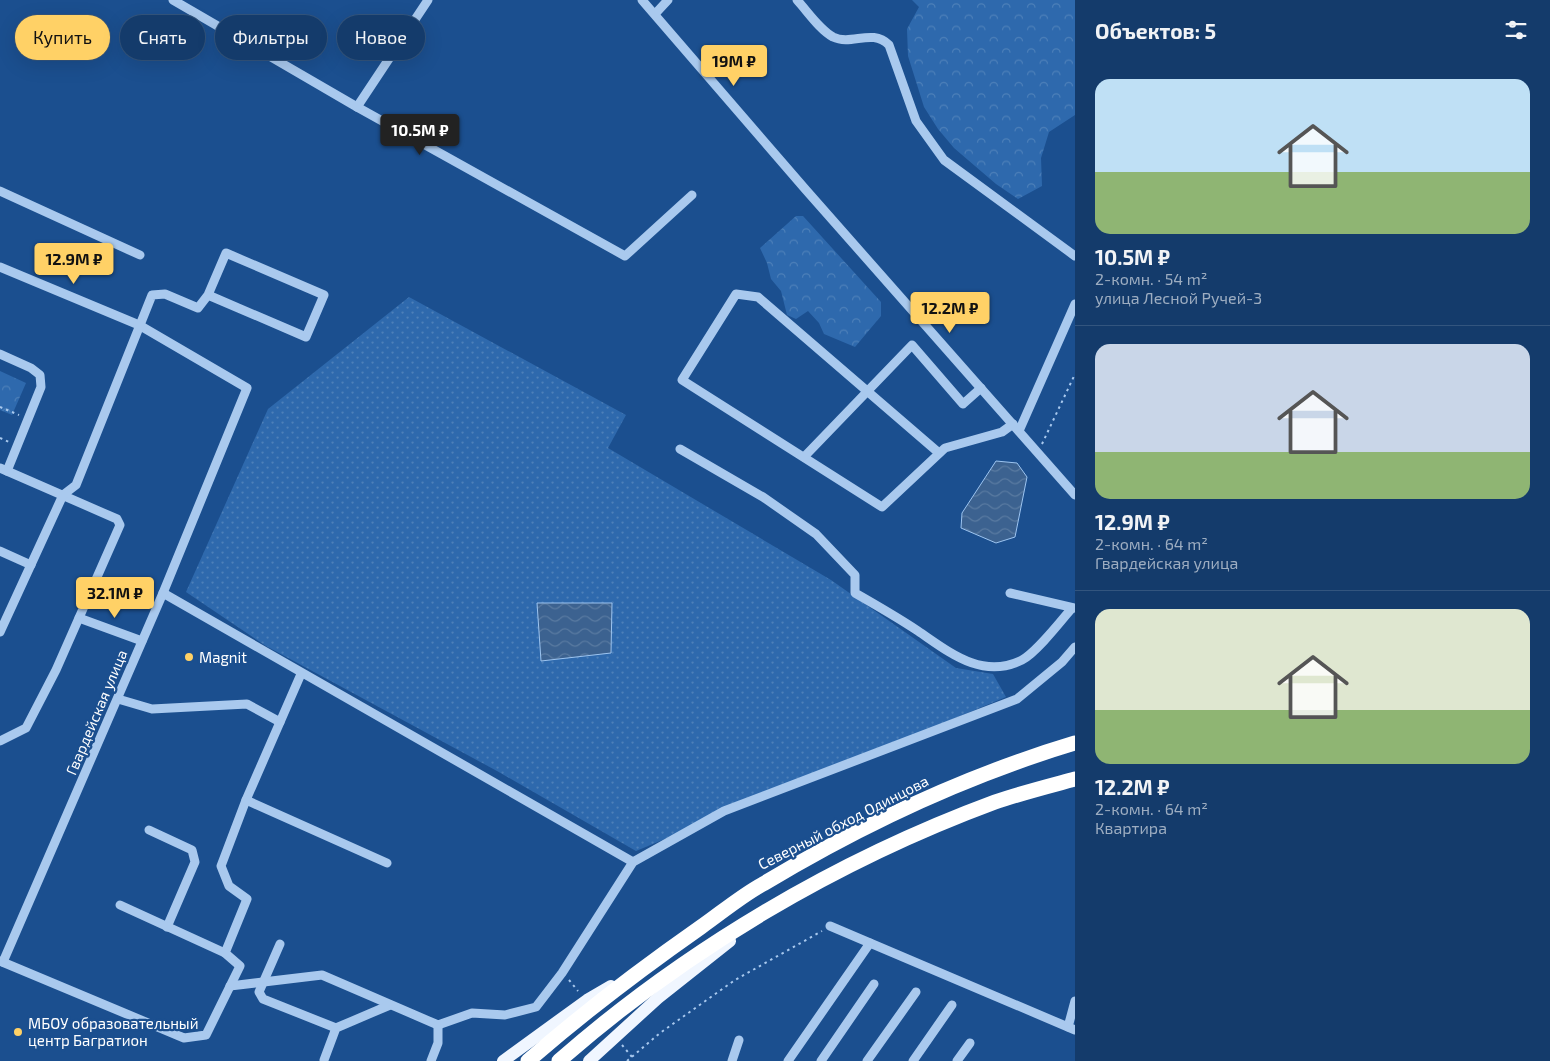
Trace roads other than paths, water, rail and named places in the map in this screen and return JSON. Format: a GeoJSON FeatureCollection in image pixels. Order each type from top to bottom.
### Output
{"type":"FeatureCollection","features":[{"type":"Feature","properties":{"kind":"highway","name":"Северный обход Одинцова"},"geometry":{"type":"LineString","coordinates":[[528,1061],[587,1010],[642,968],[761,884],[857,831],[954,785],[1075,743]]}},
{"type":"Feature","properties":{"kind":"highway"},"geometry":{"type":"LineString","coordinates":[[559,1061],[658,984],[729,934],[762,914],[863,860],[922,832],[996,802],[1075,778]]}},
{"type":"Feature","properties":{"kind":"main road"},"geometry":{"type":"LineString","coordinates":[[589,1061],[658,998],[762,914]]}},
{"type":"Feature","properties":{"kind":"main road"},"geometry":{"type":"LineString","coordinates":[[504,1061],[587,1000],[642,968]]}},
{"type":"Feature","properties":{"kind":"street"},"geometry":{"type":"LineString","coordinates":[[173,0],[357,107],[625,256],[692,195]]}},
{"type":"Feature","properties":{"kind":"street"},"geometry":{"type":"LineString","coordinates":[[357,107],[428,0]]}},
{"type":"Feature","properties":{"kind":"street"},"geometry":{"type":"LineString","coordinates":[[642,0],[806,190],[1075,495]]}},
{"type":"Feature","properties":{"kind":"street"},"geometry":{"type":"LineString","coordinates":[[655,14],[668,0]]}},
{"type":"Feature","properties":{"kind":"street"},"geometry":{"type":"LineString","coordinates":[[797,0],[823,29],[834,37],[846,40],[870,36],[883,39],[889,45],[916,121],[944,160],[1075,256]]}},
{"type":"Feature","properties":{"kind":"street"},"geometry":{"type":"LineString","coordinates":[[0,191],[140,255]]}},
{"type":"Feature","properties":{"kind":"street"},"geometry":{"type":"LineString","coordinates":[[0,632],[63,495],[76,485],[152,295],[165,294],[198,308],[208,295],[226,253],[324,295],[306,337],[208,295]]}},
{"type":"Feature","properties":{"kind":"street"},"geometry":{"type":"LineString","coordinates":[[0,267],[139,325]]}},
{"type":"Feature","properties":{"kind":"street"},"geometry":{"type":"LineString","coordinates":[[939,454],[758,297],[736,294],[682,380],[882,507],[939,454],[945,448],[1016,428],[1075,304]]}},
{"type":"Feature","properties":{"kind":"street","name":"Гвардейская улица"},"geometry":{"type":"LineString","coordinates":[[1,961],[118,698],[247,388],[139,325]]}},
{"type":"Feature","properties":{"kind":"street"},"geometry":{"type":"LineString","coordinates":[[804,457],[912,345],[964,404],[972,399],[981,388]]}},
{"type":"Feature","properties":{"kind":"street"},"geometry":{"type":"LineString","coordinates":[[0,354],[32,368],[40,375],[40,387],[28,419],[4,469],[118,519],[120,525],[79,618],[26,728],[1,741]]}},
{"type":"Feature","properties":{"kind":"street"},"geometry":{"type":"LineString","coordinates":[[680,449],[763,496],[816,534],[855,575],[856,593],[917,631],[954,657],[976,665],[1002,667],[1023,660],[1074,608]]}},
{"type":"Feature","properties":{"kind":"street"},"geometry":{"type":"LineString","coordinates":[[0,551],[31,564]]}},
{"type":"Feature","properties":{"kind":"street"},"geometry":{"type":"LineString","coordinates":[[163,593],[301,674],[633,862]]}},
{"type":"Feature","properties":{"kind":"street"},"geometry":{"type":"LineString","coordinates":[[1010,593],[1074,608]]}},
{"type":"Feature","properties":{"kind":"street"},"geometry":{"type":"LineString","coordinates":[[79,618],[142,641]]}},
{"type":"Feature","properties":{"kind":"street"},"geometry":{"type":"LineString","coordinates":[[230,986],[322,975],[438,1026],[472,1013],[505,1015],[536,1007],[562,973],[633,862],[724,811],[1017,699],[1062,662],[1075,647]]}},
{"type":"Feature","properties":{"kind":"street"},"geometry":{"type":"LineString","coordinates":[[225,953],[247,899],[229,886],[221,866],[246,800],[301,674]]}},
{"type":"Feature","properties":{"kind":"street"},"geometry":{"type":"LineString","coordinates":[[118,698],[152,709],[248,704],[280,722]]}},
{"type":"Feature","properties":{"kind":"street"},"geometry":{"type":"LineString","coordinates":[[246,800],[387,863]]}},
{"type":"Feature","properties":{"kind":"street"},"geometry":{"type":"LineString","coordinates":[[149,830],[192,850],[195,862],[167,927]]}},
{"type":"Feature","properties":{"kind":"street"},"geometry":{"type":"LineString","coordinates":[[1,961],[184,1038],[206,1035],[240,966],[225,953],[120,906]]}},
{"type":"Feature","properties":{"kind":"street"},"geometry":{"type":"LineString","coordinates":[[830,926],[1072,1029],[1075,1001]]}},
{"type":"Feature","properties":{"kind":"street"},"geometry":{"type":"LineString","coordinates":[[790,1060],[870,943]]}},
{"type":"Feature","properties":{"kind":"street"},"geometry":{"type":"LineString","coordinates":[[280,944],[259,992],[264,999],[336,1028],[390,1005]]}},
{"type":"Feature","properties":{"kind":"street"},"geometry":{"type":"LineString","coordinates":[[821,1061],[874,984]]}},
{"type":"Feature","properties":{"kind":"street"},"geometry":{"type":"LineString","coordinates":[[867,1061],[916,992]]}},
{"type":"Feature","properties":{"kind":"street"},"geometry":{"type":"LineString","coordinates":[[913,1061],[952,1005]]}},
{"type":"Feature","properties":{"kind":"street"},"geometry":{"type":"LineString","coordinates":[[431,1061],[438,1043],[438,1026]]}},
{"type":"Feature","properties":{"kind":"street"},"geometry":{"type":"LineString","coordinates":[[324,1060],[336,1028]]}},
{"type":"Feature","properties":{"kind":"street"},"geometry":{"type":"LineString","coordinates":[[732,1061],[739,1040]]}},
{"type":"Feature","properties":{"kind":"street"},"geometry":{"type":"LineString","coordinates":[[957,1061],[970,1043]]}},
{"type":"Feature","properties":{"kind":"water"},"geometry":{"type":"Polygon","coordinates":[[[996,461],[1017,463],[1027,477],[1015,537],[996,543],[961,528],[962,513],[996,461]]]}},
{"type":"Feature","properties":{"kind":"water"},"geometry":{"type":"Polygon","coordinates":[[[537,603],[612,603],[611,653],[541,661],[537,603]]]}},
{"type":"Feature","properties":{"kind":"place","name":"Magnit"},"geometry":{"type":"Point","coordinates":[189,657]}},
{"type":"Feature","properties":{"kind":"place","name":"МБОУ образовательный центр Багратион"},"geometry":{"type":"Point","coordinates":[18,1032]}}]}
